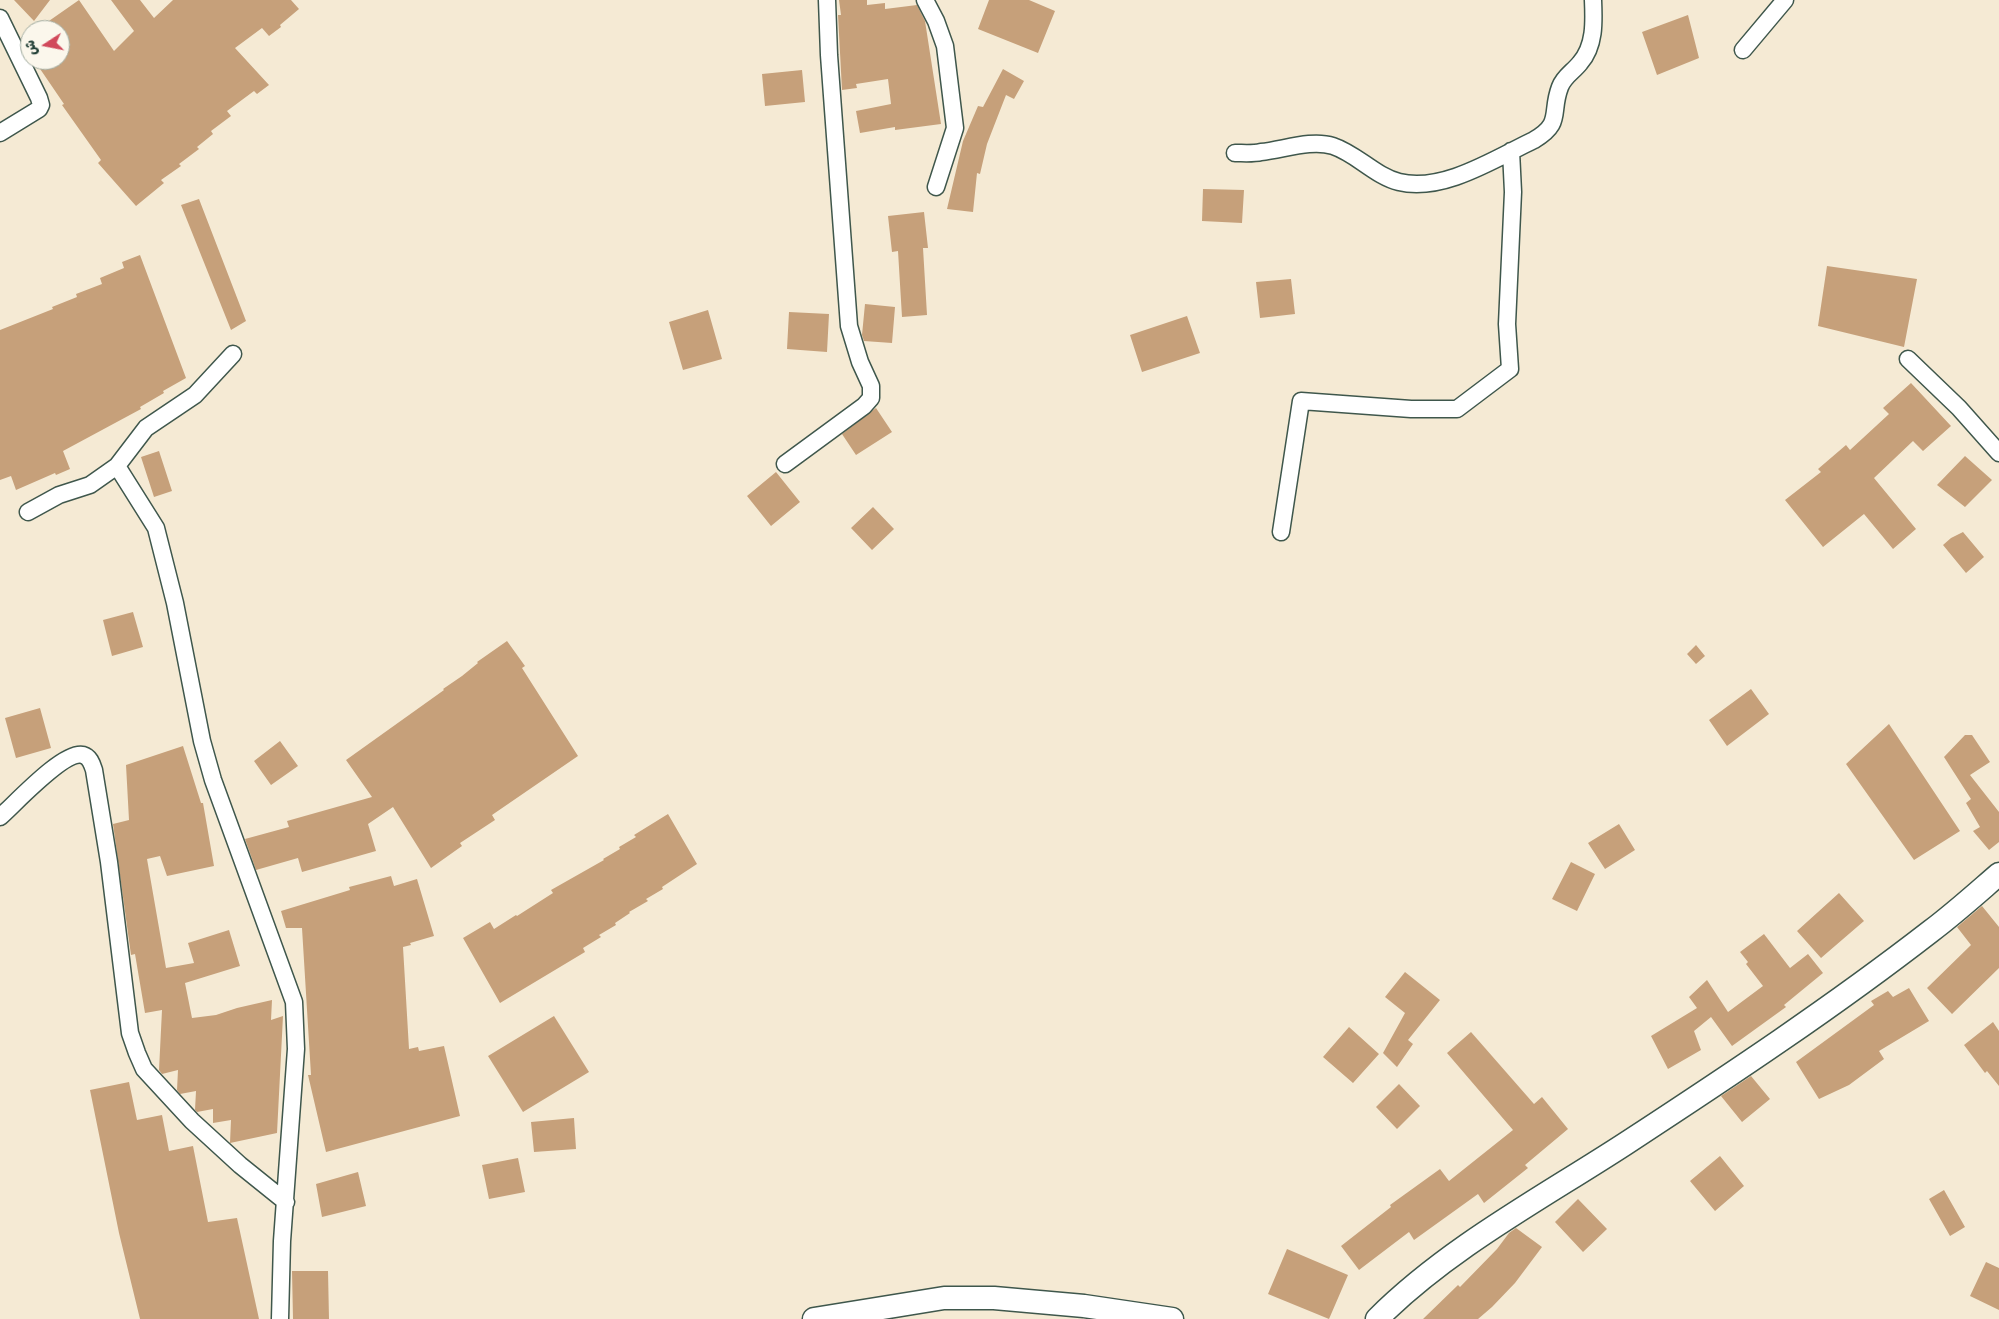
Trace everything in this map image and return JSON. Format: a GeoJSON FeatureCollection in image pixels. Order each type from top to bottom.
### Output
{"type":"FeatureCollection","features":[{"type":"Feature","properties":{"kind":"main road"},"geometry":{"type":"LineString","coordinates":[[1378,1319],[1393,1303],[1444,1263],[1522,1209],[1693,1099],[1857,986],[1933,930],[1999,874]]}},
{"type":"Feature","properties":{"kind":"main road"},"geometry":{"type":"LineString","coordinates":[[814,1319],[944,1298],[994,1298],[1084,1306],[1172,1319]]}},
{"type":"Feature","properties":{"kind":"street"},"geometry":{"type":"LineString","coordinates":[[784,464],[864,406],[871,398],[871,386],[860,362],[849,326],[829,55],[827,0]]}},
{"type":"Feature","properties":{"kind":"street"},"geometry":{"type":"LineString","coordinates":[[925,0],[936,21],[944,46],[955,128],[936,188]]}},
{"type":"Feature","properties":{"kind":"street"},"geometry":{"type":"LineString","coordinates":[[1235,153],[1259,153],[1316,144],[1332,146],[1377,172],[1399,182],[1425,184],[1458,177],[1546,133],[1553,124],[1560,87],[1568,74],[1580,63],[1590,46],[1594,23],[1592,0]]}},
{"type":"Feature","properties":{"kind":"street"},"geometry":{"type":"LineString","coordinates":[[1742,50],[1785,0]]}},
{"type":"Feature","properties":{"kind":"street"},"geometry":{"type":"LineString","coordinates":[[0,18],[41,105],[39,110],[0,133]]}},
{"type":"Feature","properties":{"kind":"street"},"geometry":{"type":"LineString","coordinates":[[1281,532],[1301,401],[1457,409],[1510,369],[1507,324],[1513,192],[1511,151]]}},
{"type":"Feature","properties":{"kind":"street"},"geometry":{"type":"LineString","coordinates":[[28,512],[59,495],[90,485],[117,466],[146,428],[195,395],[233,354]]}},
{"type":"Feature","properties":{"kind":"street"},"geometry":{"type":"LineString","coordinates":[[1908,359],[1959,408],[1999,453]]}},
{"type":"Feature","properties":{"kind":"street"},"geometry":{"type":"LineString","coordinates":[[117,466],[156,528],[175,602],[202,741],[213,780],[294,1002],[296,1049],[282,1241],[280,1319]]}},
{"type":"Feature","properties":{"kind":"street"},"geometry":{"type":"LineString","coordinates":[[0,817],[44,775],[58,765],[76,755],[84,755],[89,759],[94,770],[109,862],[130,1033],[144,1069],[192,1121],[240,1165],[286,1202]]}},
{"type":"Feature","properties":{"kind":"building"},"geometry":{"type":"Polygon","coordinates":[[[14,0],[50,0],[33,20],[14,0]]]}},
{"type":"Feature","properties":{"kind":"building"},"geometry":{"type":"Polygon","coordinates":[[[79,0],[114,51],[134,31],[111,0],[140,0],[154,18],[173,0],[291,0],[299,9],[269,36],[262,28],[235,48],[269,85],[257,94],[254,91],[227,111],[231,116],[211,131],[213,134],[197,147],[199,149],[179,164],[181,166],[161,180],[164,183],[136,206],[98,163],[101,160],[62,105],[64,104],[41,70],[70,70],[70,20],[50,20],[79,0]]]}},
{"type":"Feature","properties":{"kind":"building"},"geometry":{"type":"Polygon","coordinates":[[[839,0],[867,0],[867,5],[885,3],[885,9],[917,5],[925,21],[941,124],[895,130],[895,127],[860,133],[856,111],[891,104],[888,79],[856,84],[857,88],[842,90],[839,0]]]}},
{"type":"Feature","properties":{"kind":"building"},"geometry":{"type":"Polygon","coordinates":[[[989,0],[1029,0],[1055,11],[1038,53],[978,29],[989,0]]]}},
{"type":"Feature","properties":{"kind":"building"},"geometry":{"type":"Polygon","coordinates":[[[1688,15],[1699,58],[1657,75],[1642,32],[1688,15]]]}},
{"type":"Feature","properties":{"kind":"building"},"geometry":{"type":"Polygon","coordinates":[[[1003,69],[1024,81],[1014,99],[1006,95],[987,144],[980,174],[977,173],[973,212],[947,209],[963,141],[978,106],[983,107],[1003,69]]]}},
{"type":"Feature","properties":{"kind":"building"},"geometry":{"type":"Polygon","coordinates":[[[802,70],[805,102],[765,106],[762,74],[802,70]]]}},
{"type":"Feature","properties":{"kind":"building"},"geometry":{"type":"Polygon","coordinates":[[[1203,189],[1244,190],[1242,223],[1202,221],[1203,189]]]}},
{"type":"Feature","properties":{"kind":"building"},"geometry":{"type":"Polygon","coordinates":[[[199,199],[246,321],[231,330],[181,205],[199,199]]]}},
{"type":"Feature","properties":{"kind":"building"},"geometry":{"type":"Polygon","coordinates":[[[924,212],[928,248],[923,248],[927,315],[902,317],[898,251],[892,252],[888,216],[924,212]]]}},
{"type":"Feature","properties":{"kind":"building"},"geometry":{"type":"Polygon","coordinates":[[[140,255],[186,378],[163,391],[164,393],[140,407],[141,409],[63,451],[70,469],[56,475],[55,473],[16,490],[11,476],[0,480],[0,330],[53,309],[52,307],[77,297],[76,294],[102,284],[100,278],[124,268],[122,262],[140,255]]]}},
{"type":"Feature","properties":{"kind":"building"},"geometry":{"type":"Polygon","coordinates":[[[1827,266],[1917,279],[1904,347],[1818,326],[1827,266]]]}},
{"type":"Feature","properties":{"kind":"building"},"geometry":{"type":"Polygon","coordinates":[[[1291,279],[1295,314],[1260,318],[1256,282],[1291,279]]]}},
{"type":"Feature","properties":{"kind":"building"},"geometry":{"type":"Polygon","coordinates":[[[865,304],[895,307],[892,343],[864,341],[862,335],[865,304]]]}},
{"type":"Feature","properties":{"kind":"building"},"geometry":{"type":"Polygon","coordinates":[[[708,310],[722,359],[683,370],[669,322],[708,310]]]}},
{"type":"Feature","properties":{"kind":"building"},"geometry":{"type":"Polygon","coordinates":[[[789,312],[829,314],[827,352],[787,349],[789,312]]]}},
{"type":"Feature","properties":{"kind":"building"},"geometry":{"type":"Polygon","coordinates":[[[1187,316],[1200,353],[1142,372],[1130,335],[1187,316]]]}},
{"type":"Feature","properties":{"kind":"building"},"geometry":{"type":"Polygon","coordinates":[[[1911,383],[1951,426],[1923,451],[1913,441],[1874,478],[1916,529],[1893,549],[1864,514],[1823,547],[1785,500],[1821,472],[1818,469],[1846,445],[1850,450],[1889,414],[1883,408],[1911,383]]]}},
{"type":"Feature","properties":{"kind":"building"},"geometry":{"type":"Polygon","coordinates":[[[876,408],[892,432],[856,455],[842,434],[876,408]]]}},
{"type":"Feature","properties":{"kind":"building"},"geometry":{"type":"Polygon","coordinates":[[[159,451],[172,491],[154,497],[141,457],[159,451]]]}},
{"type":"Feature","properties":{"kind":"building"},"geometry":{"type":"Polygon","coordinates":[[[1965,456],[1992,480],[1965,507],[1937,485],[1965,456]]]}},
{"type":"Feature","properties":{"kind":"building"},"geometry":{"type":"Polygon","coordinates":[[[776,472],[800,502],[771,526],[747,496],[776,472]]]}},
{"type":"Feature","properties":{"kind":"building"},"geometry":{"type":"Polygon","coordinates":[[[873,507],[894,529],[872,550],[851,528],[873,507]]]}},
{"type":"Feature","properties":{"kind":"building"},"geometry":{"type":"Polygon","coordinates":[[[1963,532],[1984,557],[1966,573],[1943,545],[1951,538],[1963,532]]]}},
{"type":"Feature","properties":{"kind":"building"},"geometry":{"type":"Polygon","coordinates":[[[133,612],[143,647],[112,656],[103,620],[133,612]]]}},
{"type":"Feature","properties":{"kind":"building"},"geometry":{"type":"Polygon","coordinates":[[[507,641],[525,666],[522,668],[578,756],[492,815],[495,820],[460,843],[462,846],[431,868],[393,807],[368,824],[376,851],[302,872],[298,858],[256,870],[245,839],[289,827],[287,821],[372,797],[346,760],[444,690],[477,662],[507,641]]]}},
{"type":"Feature","properties":{"kind":"building"},"geometry":{"type":"Polygon","coordinates":[[[1696,645],[1705,656],[1696,664],[1687,654],[1696,645]]]}},
{"type":"Feature","properties":{"kind":"building"},"geometry":{"type":"Polygon","coordinates":[[[1751,689],[1769,714],[1727,746],[1709,720],[1751,689]]]}},
{"type":"Feature","properties":{"kind":"building"},"geometry":{"type":"Polygon","coordinates":[[[40,708],[51,748],[16,758],[5,718],[40,708]]]}},
{"type":"Feature","properties":{"kind":"building"},"geometry":{"type":"Polygon","coordinates":[[[1889,724],[1960,831],[1914,860],[1846,764],[1889,724]]]}},
{"type":"Feature","properties":{"kind":"building"},"geometry":{"type":"Polygon","coordinates":[[[1965,735],[1972,735],[1990,762],[1970,775],[1999,812],[1999,842],[1989,850],[1973,831],[1980,827],[1966,803],[1971,799],[1944,757],[1965,735]]]}},
{"type":"Feature","properties":{"kind":"building"},"geometry":{"type":"Polygon","coordinates":[[[280,741],[298,766],[271,785],[254,761],[280,741]]]}},
{"type":"Feature","properties":{"kind":"building"},"geometry":{"type":"Polygon","coordinates":[[[183,746],[201,803],[203,803],[214,866],[167,876],[160,856],[147,859],[166,968],[194,963],[188,943],[229,930],[240,966],[185,983],[192,1018],[216,1015],[272,1000],[271,1020],[283,1016],[277,1133],[230,1143],[231,1120],[213,1123],[213,1109],[197,1112],[195,1110],[196,1091],[180,1094],[177,1090],[178,1070],[162,1074],[159,1070],[162,1010],[145,1013],[135,954],[131,955],[113,824],[129,820],[126,765],[183,746]]]}},
{"type":"Feature","properties":{"kind":"building"},"geometry":{"type":"Polygon","coordinates":[[[668,814],[697,864],[662,887],[663,889],[646,899],[648,901],[629,912],[615,923],[616,925],[599,935],[601,937],[583,948],[585,952],[500,1003],[463,938],[490,922],[494,929],[517,916],[553,893],[551,890],[604,860],[620,849],[619,847],[636,837],[634,835],[668,814]]]}},
{"type":"Feature","properties":{"kind":"building"},"geometry":{"type":"Polygon","coordinates":[[[1619,824],[1635,850],[1605,869],[1588,843],[1619,824]]]}},
{"type":"Feature","properties":{"kind":"building"},"geometry":{"type":"Polygon","coordinates":[[[1571,862],[1595,874],[1577,911],[1552,899],[1571,862]]]}},
{"type":"Feature","properties":{"kind":"building"},"geometry":{"type":"Polygon","coordinates":[[[391,876],[394,886],[417,879],[434,936],[403,947],[409,1049],[418,1047],[419,1051],[444,1046],[460,1116],[326,1152],[308,1075],[311,1075],[302,928],[286,928],[281,911],[350,890],[349,887],[391,876]]]}},
{"type":"Feature","properties":{"kind":"building"},"geometry":{"type":"Polygon","coordinates":[[[1839,893],[1864,921],[1821,958],[1797,931],[1839,893]]]}},
{"type":"Feature","properties":{"kind":"building"},"geometry":{"type":"Polygon","coordinates":[[[1982,906],[1999,927],[1999,968],[1952,1014],[1927,988],[1971,945],[1957,927],[1982,906]]]}},
{"type":"Feature","properties":{"kind":"building"},"geometry":{"type":"Polygon","coordinates":[[[1764,934],[1790,968],[1808,954],[1823,973],[1784,1005],[1786,1007],[1732,1046],[1711,1017],[1694,1031],[1701,1050],[1668,1069],[1651,1036],[1697,1008],[1689,997],[1707,980],[1728,1012],[1763,986],[1746,964],[1748,962],[1740,952],[1764,934]]]}},
{"type":"Feature","properties":{"kind":"building"},"geometry":{"type":"Polygon","coordinates":[[[1405,972],[1440,1000],[1408,1040],[1413,1044],[1397,1067],[1383,1053],[1405,1013],[1385,997],[1405,972]]]}},
{"type":"Feature","properties":{"kind":"building"},"geometry":{"type":"Polygon","coordinates":[[[1909,988],[1929,1021],[1879,1051],[1884,1059],[1849,1085],[1819,1099],[1796,1062],[1874,1005],[1871,1001],[1888,991],[1893,997],[1909,988]]]}},
{"type":"Feature","properties":{"kind":"building"},"geometry":{"type":"Polygon","coordinates":[[[554,1016],[589,1072],[523,1112],[488,1056],[554,1016]]]}},
{"type":"Feature","properties":{"kind":"building"},"geometry":{"type":"Polygon","coordinates":[[[1993,1022],[1999,1031],[1999,1086],[1987,1071],[1985,1073],[1964,1045],[1993,1022]]]}},
{"type":"Feature","properties":{"kind":"building"},"geometry":{"type":"Polygon","coordinates":[[[1349,1027],[1379,1054],[1353,1083],[1323,1057],[1349,1027]]]}},
{"type":"Feature","properties":{"kind":"building"},"geometry":{"type":"Polygon","coordinates":[[[1471,1032],[1534,1104],[1542,1097],[1568,1129],[1525,1165],[1528,1168],[1484,1203],[1478,1194],[1414,1240],[1409,1232],[1359,1270],[1341,1246],[1391,1207],[1390,1205],[1440,1169],[1449,1181],[1513,1130],[1447,1053],[1471,1032]]]}},
{"type":"Feature","properties":{"kind":"building"},"geometry":{"type":"Polygon","coordinates":[[[1751,1076],[1770,1099],[1742,1122],[1721,1096],[1751,1076]]]}},
{"type":"Feature","properties":{"kind":"building"},"geometry":{"type":"Polygon","coordinates":[[[129,1082],[137,1120],[162,1115],[169,1151],[193,1146],[208,1222],[237,1218],[259,1319],[140,1319],[119,1233],[90,1090],[129,1082]]]}},
{"type":"Feature","properties":{"kind":"building"},"geometry":{"type":"Polygon","coordinates":[[[1399,1084],[1420,1106],[1397,1129],[1376,1107],[1399,1084]]]}},
{"type":"Feature","properties":{"kind":"building"},"geometry":{"type":"Polygon","coordinates":[[[574,1118],[576,1149],[534,1152],[531,1122],[574,1118]]]}},
{"type":"Feature","properties":{"kind":"building"},"geometry":{"type":"Polygon","coordinates":[[[1720,1156],[1744,1186],[1715,1211],[1690,1181],[1720,1156]]]}},
{"type":"Feature","properties":{"kind":"building"},"geometry":{"type":"Polygon","coordinates":[[[518,1158],[525,1192],[489,1199],[482,1165],[518,1158]]]}},
{"type":"Feature","properties":{"kind":"building"},"geometry":{"type":"Polygon","coordinates":[[[358,1172],[366,1206],[322,1217],[316,1184],[358,1172]]]}},
{"type":"Feature","properties":{"kind":"building"},"geometry":{"type":"Polygon","coordinates":[[[1944,1190],[1965,1227],[1950,1236],[1929,1199],[1944,1190]]]}},
{"type":"Feature","properties":{"kind":"building"},"geometry":{"type":"Polygon","coordinates":[[[1578,1199],[1607,1229],[1583,1252],[1555,1222],[1578,1199]]]}},
{"type":"Feature","properties":{"kind":"building"},"geometry":{"type":"Polygon","coordinates":[[[1516,1228],[1542,1247],[1515,1283],[1492,1307],[1478,1319],[1423,1319],[1458,1285],[1460,1287],[1497,1249],[1509,1233],[1516,1228]]]}},
{"type":"Feature","properties":{"kind":"building"},"geometry":{"type":"Polygon","coordinates":[[[1287,1249],[1348,1275],[1329,1319],[1268,1294],[1287,1249]]]}},
{"type":"Feature","properties":{"kind":"building"},"geometry":{"type":"Polygon","coordinates":[[[1986,1262],[1999,1268],[1999,1310],[1970,1296],[1986,1262]]]}},
{"type":"Feature","properties":{"kind":"building"},"geometry":{"type":"Polygon","coordinates":[[[292,1271],[328,1271],[329,1319],[293,1319],[292,1271]]]}}]}
